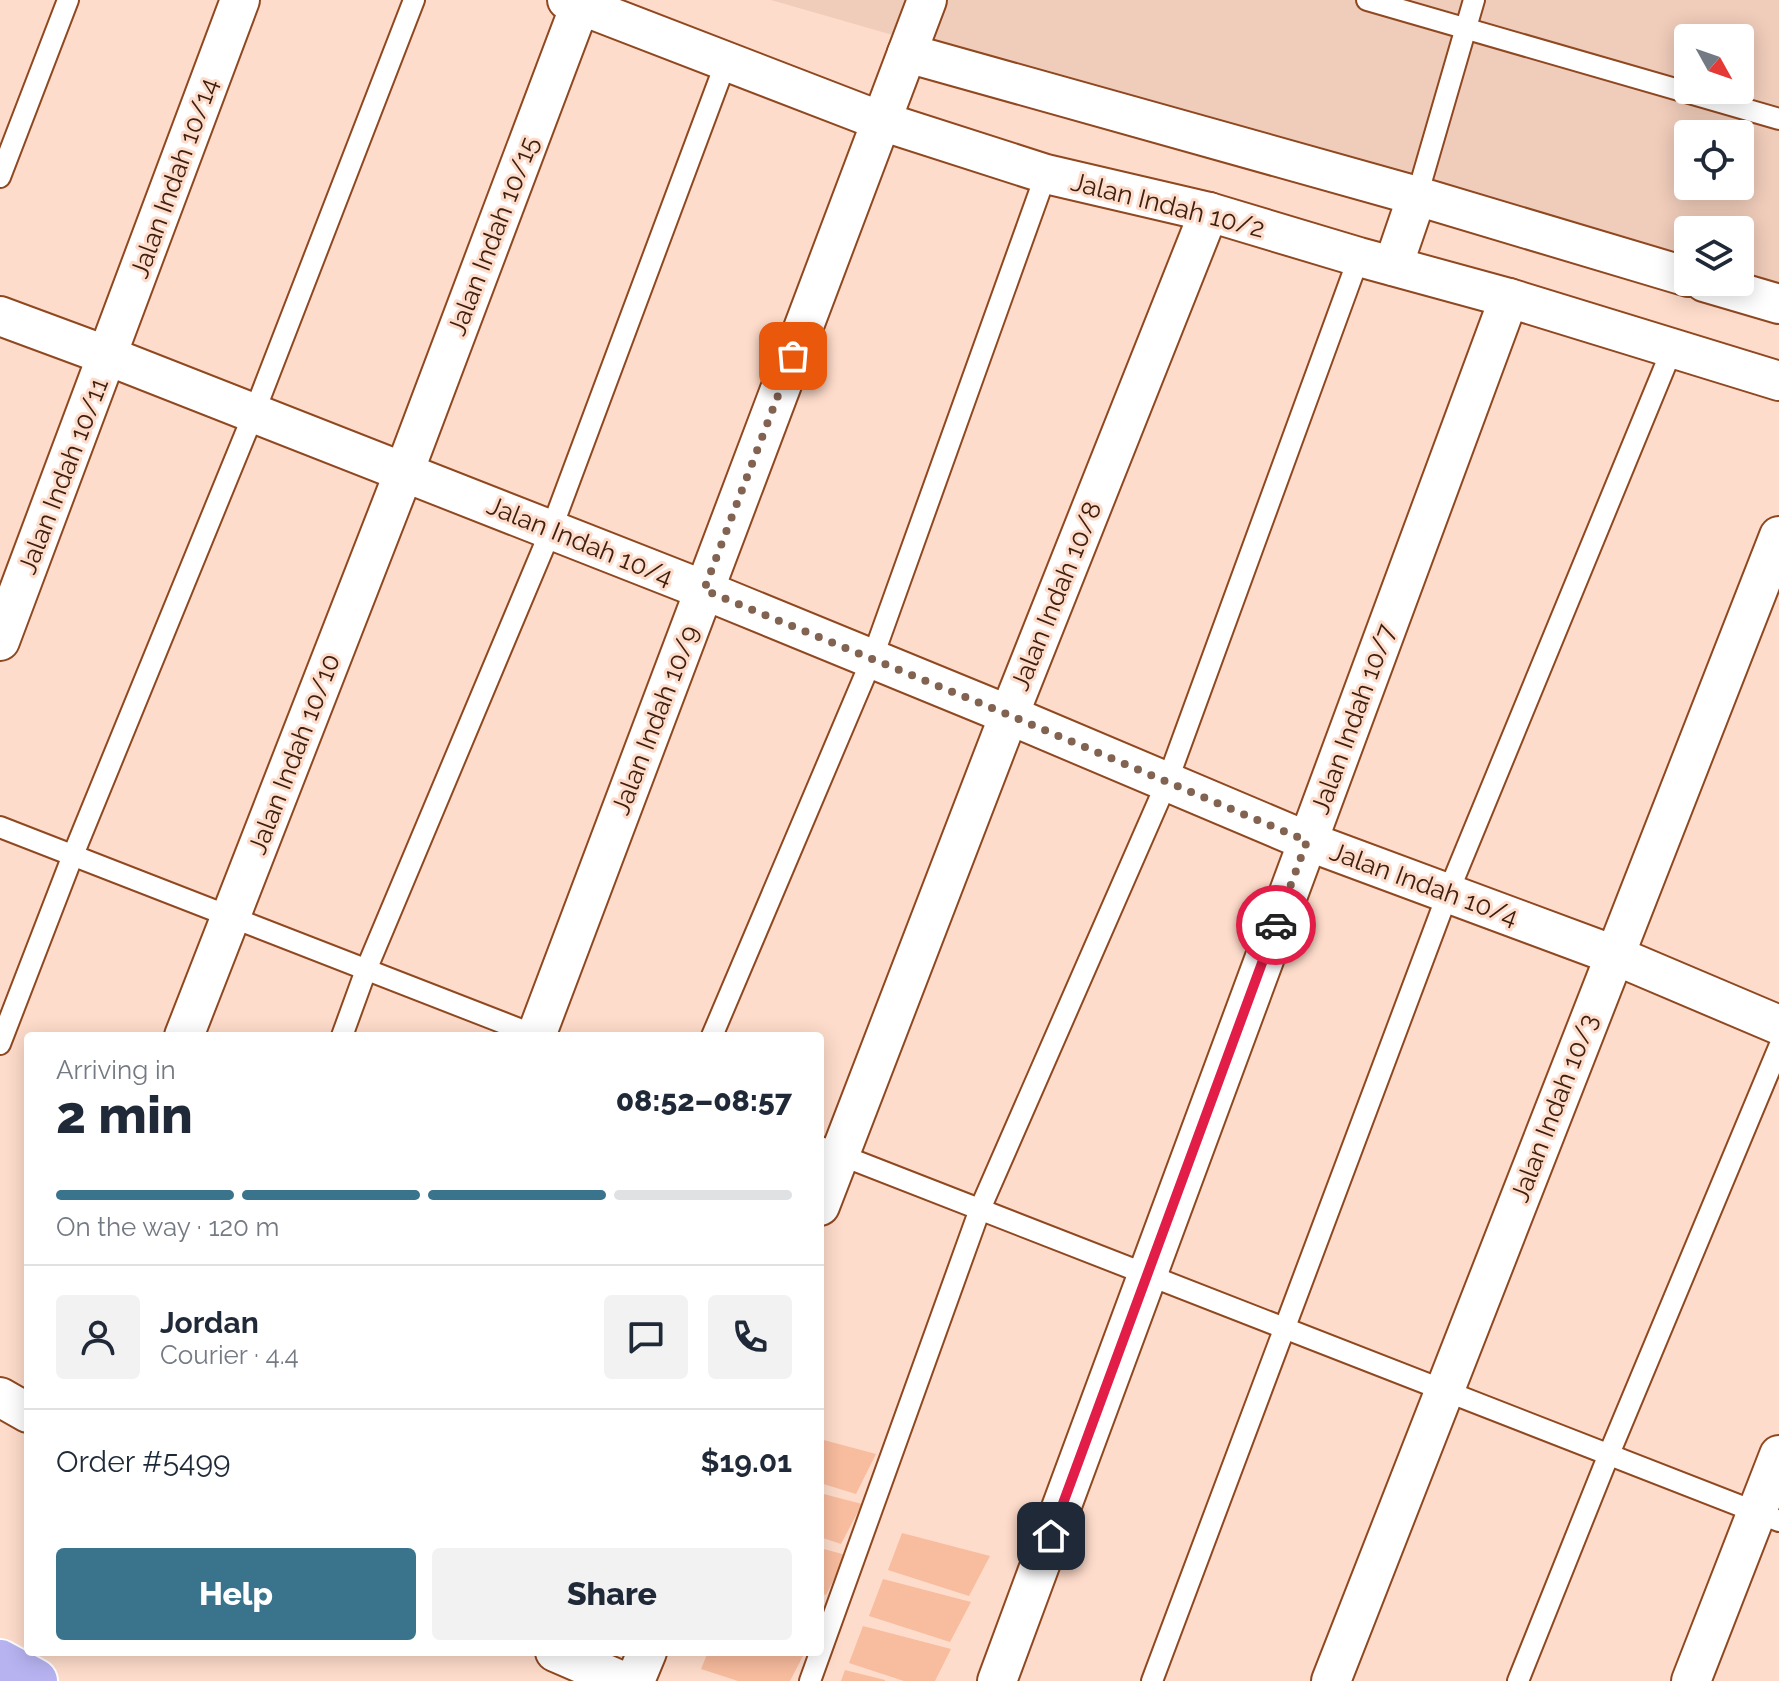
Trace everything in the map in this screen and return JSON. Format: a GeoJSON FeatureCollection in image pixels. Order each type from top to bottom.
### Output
{"type":"FeatureCollection","features":[{"type":"Feature","properties":{"kind":"highway"},"geometry":{"type":"LineString","coordinates":[[0,1662],[35,1681]]}},
{"type":"Feature","properties":{"kind":"street","name":"Jalan Indah 10/14"},"geometry":{"type":"LineString","coordinates":[[108,356],[240,0]]}},
{"type":"Feature","properties":{"kind":"street","name":"Jalan Indah 10/9"},"geometry":{"type":"LineString","coordinates":[[538,1032],[927,0]]}},
{"type":"Feature","properties":{"kind":"street","name":"Jalan Indah 10/2"},"geometry":{"type":"LineString","coordinates":[[576,2],[881,121],[1046,174],[1209,212],[1509,298],[1779,381]]}},
{"type":"Feature","properties":{"kind":"street","name":"Jalan Indah 10/15"},"geometry":{"type":"LineString","coordinates":[[404,472],[576,2]]}},
{"type":"Feature","properties":{"kind":"street"},"geometry":{"type":"LineString","coordinates":[[907,53],[1417,196],[1674,273]]}},
{"type":"Feature","properties":{"kind":"street"},"geometry":{"type":"LineString","coordinates":[[1376,261],[1417,196]]}},
{"type":"Feature","properties":{"kind":"street","name":"Jalan Indah 10/8"},"geometry":{"type":"LineString","coordinates":[[824,1184],[830,1151],[1009,715],[1209,212]]}},
{"type":"Feature","properties":{"kind":"street"},"geometry":{"type":"LineString","coordinates":[[1752,296],[1779,304]]}},
{"type":"Feature","properties":{"kind":"street","name":"Jalan Indah 10/7"},"geometry":{"type":"LineString","coordinates":[[997,1681],[1509,298]]}},
{"type":"Feature","properties":{"kind":"street","name":"Jalan Indah 10/4"},"geometry":{"type":"LineString","coordinates":[[0,316],[704,590],[1307,841],[1614,955],[1779,1025]]}},
{"type":"Feature","properties":{"kind":"street","name":"Jalan Indah 10/11"},"geometry":{"type":"LineString","coordinates":[[0,641],[108,356]]}},
{"type":"Feature","properties":{"kind":"street","name":"Jalan Indah 10/10"},"geometry":{"type":"LineString","coordinates":[[186,1032],[404,472]]}},
{"type":"Feature","properties":{"kind":"street","name":"Jalan Indah 10/3"},"geometry":{"type":"LineString","coordinates":[[1331,1681],[1779,536]]}},
{"type":"Feature","properties":{"kind":"street"},"geometry":{"type":"LineString","coordinates":[[0,1397],[24,1411]]}},
{"type":"Feature","properties":{"kind":"street"},"geometry":{"type":"LineString","coordinates":[[1691,1681],[1768,1516],[1779,1455]]}},
{"type":"Feature","properties":{"kind":"street"},"geometry":{"type":"LineString","coordinates":[[564,1656],[622,1681]]}},
{"type":"Feature","properties":{"kind":"street"},"geometry":{"type":"LineString","coordinates":[[635,1681],[645,1656]]}},
{"type":"Feature","properties":{"kind":"lane"},"geometry":{"type":"LineString","coordinates":[[0,177],[68,0]]}},
{"type":"Feature","properties":{"kind":"lane"},"geometry":{"type":"LineString","coordinates":[[0,1044],[73,855],[254,413],[414,0]]}},
{"type":"Feature","properties":{"kind":"lane"},"geometry":{"type":"LineString","coordinates":[[1367,0],[1779,119]]}},
{"type":"Feature","properties":{"kind":"lane"},"geometry":{"type":"LineString","coordinates":[[1417,196],[1474,0]]}},
{"type":"Feature","properties":{"kind":"lane"},"geometry":{"type":"LineString","coordinates":[[343,1032],[366,970],[551,530],[726,62]]}},
{"type":"Feature","properties":{"kind":"lane"},"geometry":{"type":"LineString","coordinates":[[714,1032],[872,659],[1046,174]]}},
{"type":"Feature","properties":{"kind":"lane"},"geometry":{"type":"LineString","coordinates":[[824,1642],[980,1209],[1167,782],[1376,261]]}},
{"type":"Feature","properties":{"kind":"lane"},"geometry":{"type":"LineString","coordinates":[[1152,1681],[1448,893],[1673,347]]}},
{"type":"Feature","properties":{"kind":"lane"},"geometry":{"type":"LineString","coordinates":[[0,827],[526,1032]]}},
{"type":"Feature","properties":{"kind":"lane"},"geometry":{"type":"LineString","coordinates":[[1518,1681],[1779,1047]]}},
{"type":"Feature","properties":{"kind":"lane"},"geometry":{"type":"LineString","coordinates":[[830,1151],[1768,1516]]}},
{"type":"Feature","properties":{"kind":"lane"},"geometry":{"type":"LineString","coordinates":[[810,1681],[819,1656]]}},
{"type":"Feature","properties":{"kind":"shaded area"},"geometry":{"type":"Polygon","coordinates":[[[771,0],[1779,0],[1779,291],[1754,283],[1754,216],[1674,216],[1674,260],[771,0]]]}},
{"type":"Feature","properties":{"kind":"building"},"geometry":{"type":"Polygon","coordinates":[[[824,1440],[876,1454],[856,1494],[824,1484],[824,1440]]]}},
{"type":"Feature","properties":{"kind":"building"},"geometry":{"type":"Polygon","coordinates":[[[824,1494],[862,1504],[841,1544],[824,1538],[824,1494]]]}},
{"type":"Feature","properties":{"kind":"building"},"geometry":{"type":"Polygon","coordinates":[[[902,1533],[990,1556],[969,1596],[888,1570],[902,1533]]]}},
{"type":"Feature","properties":{"kind":"building"},"geometry":{"type":"Polygon","coordinates":[[[824,1549],[846,1555],[824,1594],[824,1549]]]}},
{"type":"Feature","properties":{"kind":"building"},"geometry":{"type":"Polygon","coordinates":[[[883,1579],[971,1602],[950,1642],[869,1616],[883,1579]]]}},
{"type":"Feature","properties":{"kind":"building"},"geometry":{"type":"Polygon","coordinates":[[[863,1626],[951,1649],[935,1681],[904,1681],[849,1663],[863,1626]]]}},
{"type":"Feature","properties":{"kind":"building"},"geometry":{"type":"Polygon","coordinates":[[[706,1656],[803,1656],[790,1681],[738,1681],[701,1669],[706,1656]]]}},
{"type":"Feature","properties":{"kind":"building"},"geometry":{"type":"Polygon","coordinates":[[[845,1670],[885,1680],[885,1681],[841,1681],[845,1670]]]}},
{"type":"Feature","properties":{"kind":"way so far"},"geometry":{"type":"LineString","coordinates":[[793,356],[704,590],[1307,841],[1276,925]]}},
{"type":"Feature","properties":{"kind":"route"},"geometry":{"type":"LineString","coordinates":[[1051,1536],[1276,925]]}}]}
